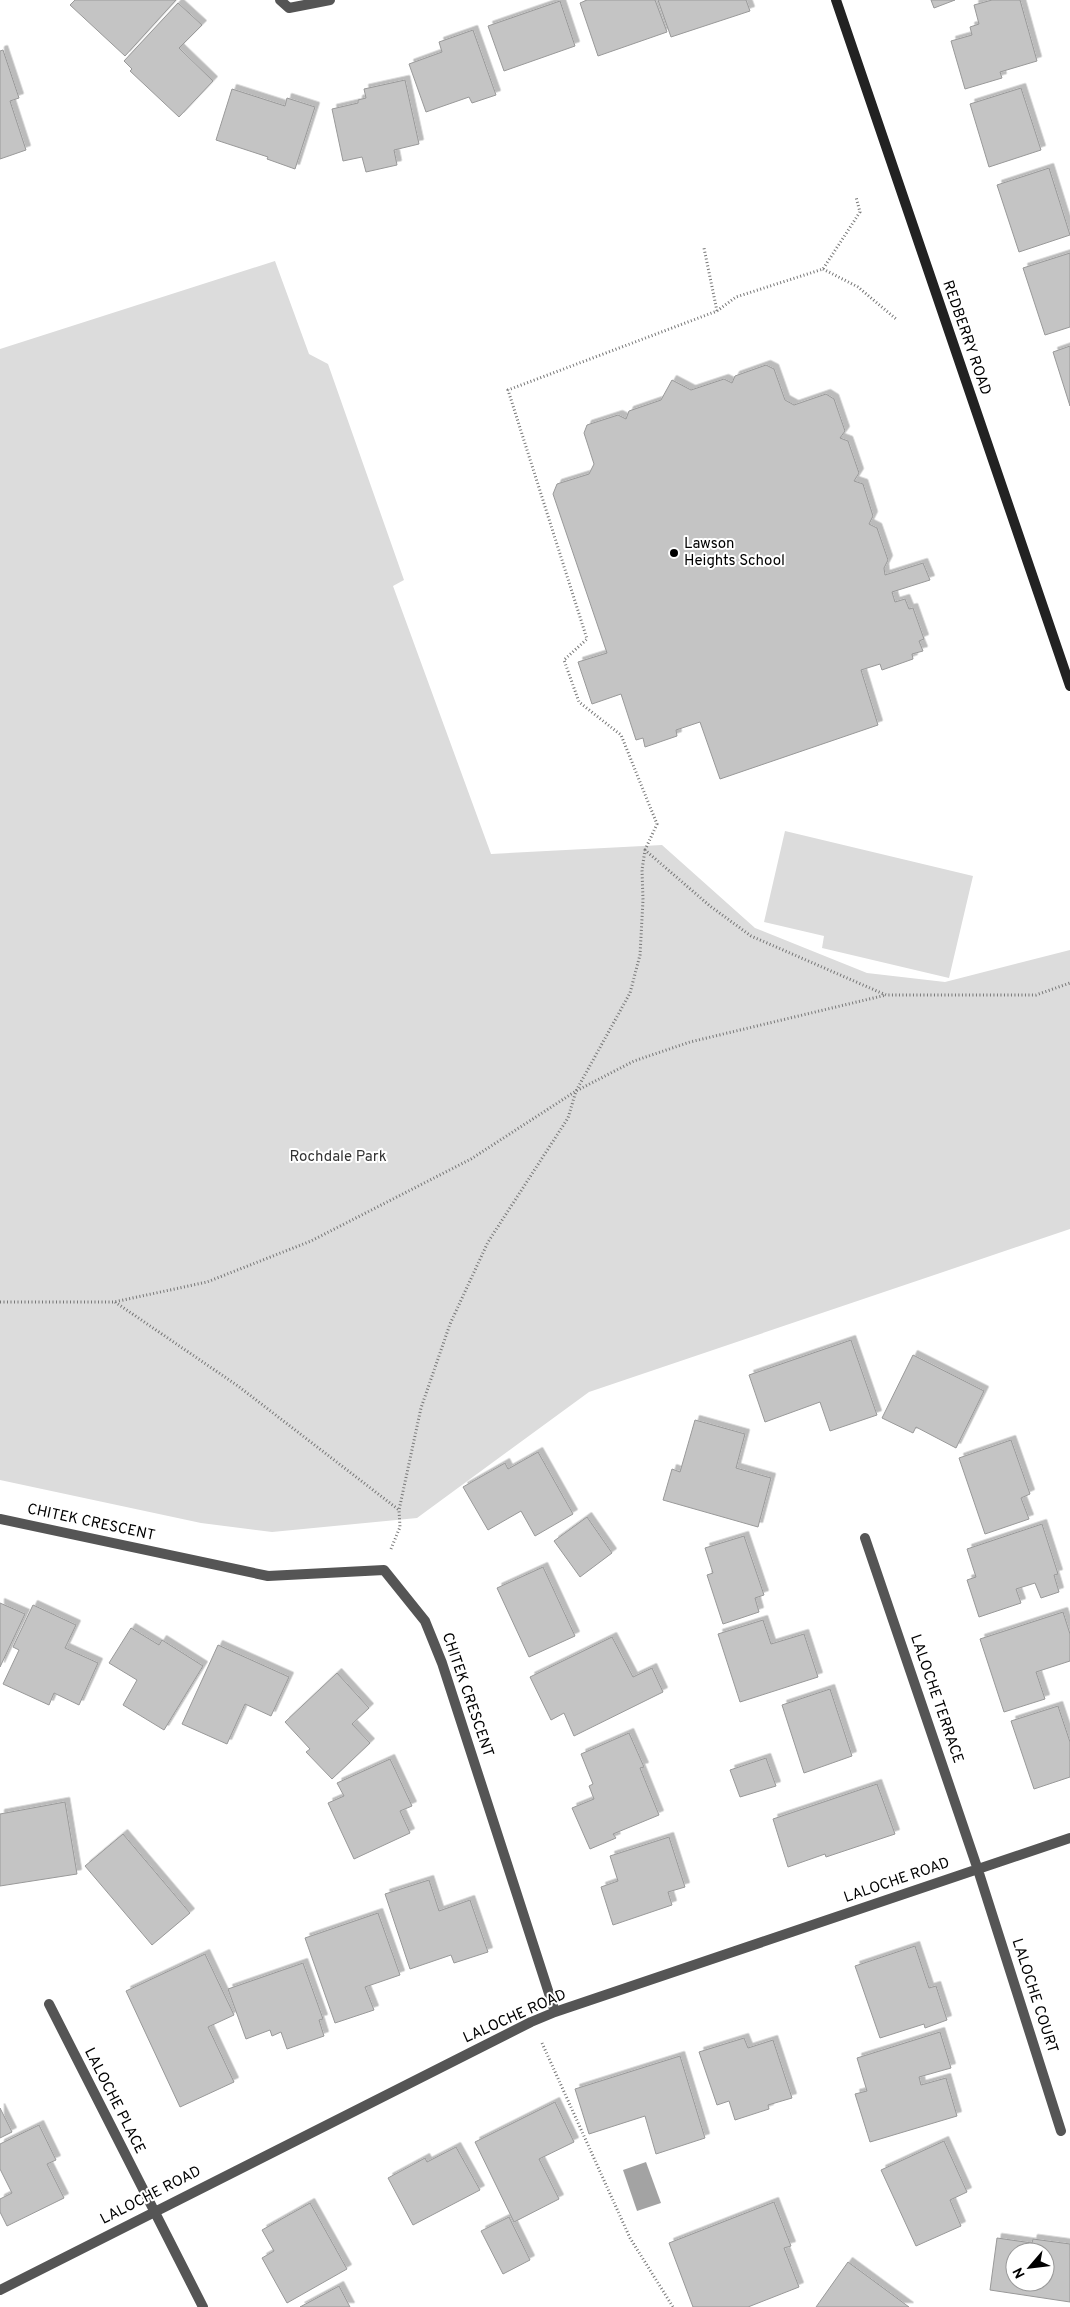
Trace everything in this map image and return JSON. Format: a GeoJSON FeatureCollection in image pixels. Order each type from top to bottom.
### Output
{"type":"FeatureCollection","features":[{"type":"Feature","properties":{"kind":"street"},"geometry":{"type":"LineString","coordinates":[[280,0],[289,8],[330,0]]}},
{"type":"Feature","properties":{"kind":"street","name":"REDBERRY ROAD"},"geometry":{"type":"LineString","coordinates":[[836,0],[1070,686]]}},
{"type":"Feature","properties":{"kind":"street","name":"CHITEK CRESCENT"},"geometry":{"type":"LineString","coordinates":[[0,1519],[268,1576],[384,1570],[425,1622],[442,1663],[555,2012]]}},
{"type":"Feature","properties":{"kind":"street","name":"LALOCHE TERRACE"},"geometry":{"type":"LineString","coordinates":[[865,1538],[978,1870]]}},
{"type":"Feature","properties":{"kind":"street","name":"LALOCHE ROAD"},"geometry":{"type":"LineString","coordinates":[[0,2290],[531,2022],[555,2012],[1070,1838]]}},
{"type":"Feature","properties":{"kind":"street","name":"LALOCHE COURT"},"geometry":{"type":"LineString","coordinates":[[978,1870],[1061,2131]]}},
{"type":"Feature","properties":{"kind":"street","name":"LALOCHE PLACE"},"geometry":{"type":"LineString","coordinates":[[49,2004],[153,2212],[203,2307]]}},
{"type":"Feature","properties":{"kind":"path"},"geometry":{"type":"LineString","coordinates":[[400,1527],[399,1510],[422,1408],[450,1324],[488,1242],[568,1118],[576,1091],[620,1013],[632,983],[640,955],[643,900],[642,870],[645,850],[657,824],[621,735],[579,702],[564,660],[587,639],[508,390],[717,311],[736,297],[823,268],[860,212],[856,197]]}},
{"type":"Feature","properties":{"kind":"path"},"geometry":{"type":"LineString","coordinates":[[704,248],[717,311]]}},
{"type":"Feature","properties":{"kind":"path"},"geometry":{"type":"LineString","coordinates":[[823,268],[858,287],[896,319]]}},
{"type":"Feature","properties":{"kind":"path"},"geometry":{"type":"LineString","coordinates":[[645,850],[710,906],[751,936],[886,995]]}},
{"type":"Feature","properties":{"kind":"path"},"geometry":{"type":"LineString","coordinates":[[0,1302],[114,1302],[207,1282],[311,1241],[471,1160],[576,1091],[634,1062],[690,1042],[886,995],[1036,996],[1070,983]]}},
{"type":"Feature","properties":{"kind":"path"},"geometry":{"type":"LineString","coordinates":[[114,1302],[238,1386],[399,1510]]}},
{"type":"Feature","properties":{"kind":"path"},"geometry":{"type":"LineString","coordinates":[[531,2022],[630,2238],[673,2307]]}},
{"type":"Feature","properties":{"kind":"green space","name":"Rochdale Park"},"geometry":{"type":"Polygon","coordinates":[[[275,261],[309,354],[328,364],[404,580],[393,586],[491,854],[662,845],[755,928],[867,973],[945,982],[1070,950],[1070,1229],[589,1392],[417,1518],[272,1532],[201,1523],[0,1480],[0,349],[275,261]]]}},
{"type":"Feature","properties":{"kind":"green space"},"geometry":{"type":"Polygon","coordinates":[[[785,831],[973,876],[949,978],[822,948],[824,936],[764,922],[785,831]]]}},
{"type":"Feature","properties":{"kind":"shaded area"},"geometry":{"type":"Polygon","coordinates":[[[646,2162],[661,2203],[637,2211],[623,2170],[646,2162]]]}},
{"type":"Feature","properties":{"kind":"building"},"geometry":{"type":"Polygon","coordinates":[[[75,0],[176,0],[125,56],[70,5],[75,0]]]}},
{"type":"Feature","properties":{"kind":"building"},"geometry":{"type":"Polygon","coordinates":[[[587,0],[655,0],[667,32],[598,56],[580,3],[587,0]]]}},
{"type":"Feature","properties":{"kind":"building"},"geometry":{"type":"Polygon","coordinates":[[[658,0],[746,0],[750,11],[671,37],[658,0]]]}},
{"type":"Feature","properties":{"kind":"building"},"geometry":{"type":"Polygon","coordinates":[[[931,0],[955,0],[934,8],[931,0]]]}},
{"type":"Feature","properties":{"kind":"building"},"geometry":{"type":"Polygon","coordinates":[[[992,0],[1020,0],[1037,61],[1000,72],[1002,78],[965,89],[951,41],[972,35],[970,27],[979,24],[974,5],[992,0]]]}},
{"type":"Feature","properties":{"kind":"building"},"geometry":{"type":"Polygon","coordinates":[[[560,1],[575,46],[504,71],[488,26],[560,1]]]}},
{"type":"Feature","properties":{"kind":"building"},"geometry":{"type":"Polygon","coordinates":[[[178,3],[202,25],[179,48],[213,81],[179,117],[130,71],[132,69],[124,61],[178,3]]]}},
{"type":"Feature","properties":{"kind":"building"},"geometry":{"type":"Polygon","coordinates":[[[473,30],[496,95],[472,103],[469,97],[426,112],[409,64],[442,52],[439,42],[473,30]]]}},
{"type":"Feature","properties":{"kind":"building"},"geometry":{"type":"Polygon","coordinates":[[[3,50],[19,98],[10,101],[26,150],[0,159],[0,51],[3,50]]]}},
{"type":"Feature","properties":{"kind":"building"},"geometry":{"type":"Polygon","coordinates":[[[405,80],[419,144],[394,150],[397,165],[366,172],[362,157],[343,161],[332,109],[358,103],[358,100],[366,98],[364,89],[405,80]]]}},
{"type":"Feature","properties":{"kind":"building"},"geometry":{"type":"Polygon","coordinates":[[[1021,88],[1041,150],[989,167],[970,104],[1021,88]]]}},
{"type":"Feature","properties":{"kind":"building"},"geometry":{"type":"Polygon","coordinates":[[[232,89],[285,106],[287,98],[315,107],[295,169],[267,159],[268,157],[216,140],[232,89]]]}},
{"type":"Feature","properties":{"kind":"building"},"geometry":{"type":"Polygon","coordinates":[[[1049,168],[1070,235],[1019,252],[997,185],[1049,168]]]}},
{"type":"Feature","properties":{"kind":"building"},"geometry":{"type":"Polygon","coordinates":[[[1070,253],[1070,327],[1045,335],[1023,268],[1070,253]]]}},
{"type":"Feature","properties":{"kind":"building"},"geometry":{"type":"Polygon","coordinates":[[[1070,346],[1070,406],[1053,352],[1070,346]]]}},
{"type":"Feature","properties":{"kind":"building"},"geometry":{"type":"Polygon","coordinates":[[[766,365],[774,369],[785,400],[794,405],[826,394],[834,399],[845,431],[840,438],[848,441],[859,473],[854,481],[863,484],[873,516],[869,524],[877,528],[888,560],[884,568],[885,575],[923,563],[930,580],[892,592],[895,602],[905,599],[909,609],[913,608],[924,639],[919,641],[923,651],[912,654],[913,659],[882,670],[880,664],[861,670],[878,725],[720,779],[700,722],[676,730],[677,736],[645,747],[643,738],[636,740],[621,694],[592,704],[578,662],[607,653],[553,494],[557,484],[589,474],[594,464],[584,433],[587,425],[618,415],[626,419],[629,411],[661,400],[672,380],[691,390],[724,379],[732,383],[735,376],[766,365]]]}},
{"type":"Feature","properties":{"kind":"building"},"geometry":{"type":"Polygon","coordinates":[[[851,1340],[877,1415],[830,1431],[820,1402],[765,1422],[749,1375],[851,1340]]]}},
{"type":"Feature","properties":{"kind":"building"},"geometry":{"type":"Polygon","coordinates":[[[913,1355],[984,1391],[956,1448],[916,1427],[913,1433],[882,1418],[913,1355]]]}},
{"type":"Feature","properties":{"kind":"building"},"geometry":{"type":"Polygon","coordinates":[[[695,1420],[745,1434],[736,1468],[771,1478],[758,1527],[663,1500],[672,1469],[680,1472],[695,1420]]]}},
{"type":"Feature","properties":{"kind":"building"},"geometry":{"type":"Polygon","coordinates":[[[1011,1440],[1030,1494],[1021,1498],[1029,1519],[985,1534],[959,1458],[1011,1440]]]}},
{"type":"Feature","properties":{"kind":"building"},"geometry":{"type":"Polygon","coordinates":[[[538,1452],[573,1514],[535,1536],[521,1511],[488,1530],[463,1487],[505,1463],[508,1469],[538,1452]]]}},
{"type":"Feature","properties":{"kind":"building"},"geometry":{"type":"Polygon","coordinates":[[[587,1517],[612,1553],[580,1577],[554,1541],[587,1517]]]}},
{"type":"Feature","properties":{"kind":"building"},"geometry":{"type":"Polygon","coordinates":[[[1042,1524],[1058,1574],[1054,1575],[1059,1592],[1041,1598],[1035,1583],[1016,1589],[1021,1603],[979,1617],[967,1580],[976,1577],[967,1549],[1042,1524]]]}},
{"type":"Feature","properties":{"kind":"building"},"geometry":{"type":"Polygon","coordinates":[[[744,1536],[764,1595],[755,1598],[759,1612],[723,1624],[707,1575],[713,1573],[705,1548],[744,1536]]]}},
{"type":"Feature","properties":{"kind":"building"},"geometry":{"type":"Polygon","coordinates":[[[543,1567],[575,1636],[529,1657],[497,1588],[543,1567]]]}},
{"type":"Feature","properties":{"kind":"building"},"geometry":{"type":"Polygon","coordinates":[[[0,1603],[25,1614],[0,1667],[0,1603]]]}},
{"type":"Feature","properties":{"kind":"building"},"geometry":{"type":"Polygon","coordinates":[[[33,1605],[76,1625],[65,1648],[98,1663],[79,1705],[54,1693],[49,1705],[3,1684],[19,1650],[13,1647],[33,1605]]]}},
{"type":"Feature","properties":{"kind":"building"},"geometry":{"type":"Polygon","coordinates":[[[1063,1612],[1070,1634],[1070,1661],[1036,1672],[1045,1699],[1004,1712],[980,1639],[1063,1612]]]}},
{"type":"Feature","properties":{"kind":"building"},"geometry":{"type":"Polygon","coordinates":[[[763,1620],[771,1644],[804,1634],[818,1677],[740,1702],[718,1634],[763,1620]]]}},
{"type":"Feature","properties":{"kind":"building"},"geometry":{"type":"Polygon","coordinates":[[[131,1628],[159,1645],[162,1640],[203,1666],[164,1730],[123,1705],[137,1680],[109,1663],[131,1628]]]}},
{"type":"Feature","properties":{"kind":"building"},"geometry":{"type":"Polygon","coordinates":[[[612,1637],[633,1677],[652,1668],[663,1692],[574,1736],[564,1713],[551,1720],[530,1677],[612,1637]]]}},
{"type":"Feature","properties":{"kind":"building"},"geometry":{"type":"Polygon","coordinates":[[[218,1645],[289,1677],[271,1716],[245,1704],[227,1744],[182,1724],[218,1645]]]}},
{"type":"Feature","properties":{"kind":"building"},"geometry":{"type":"Polygon","coordinates":[[[337,1673],[369,1708],[352,1724],[370,1743],[332,1779],[306,1752],[310,1749],[285,1722],[337,1673]]]}},
{"type":"Feature","properties":{"kind":"building"},"geometry":{"type":"Polygon","coordinates":[[[830,1689],[852,1756],[804,1773],[782,1705],[830,1689]]]}},
{"type":"Feature","properties":{"kind":"building"},"geometry":{"type":"Polygon","coordinates":[[[1058,1706],[1070,1742],[1070,1777],[1034,1789],[1011,1721],[1058,1706]]]}},
{"type":"Feature","properties":{"kind":"building"},"geometry":{"type":"Polygon","coordinates":[[[629,1733],[644,1767],[640,1768],[659,1815],[613,1834],[616,1838],[590,1849],[572,1808],[594,1799],[589,1786],[593,1784],[581,1754],[629,1733]]]}},
{"type":"Feature","properties":{"kind":"building"},"geometry":{"type":"Polygon","coordinates":[[[766,1758],[776,1786],[740,1797],[730,1770],[766,1758]]]}},
{"type":"Feature","properties":{"kind":"building"},"geometry":{"type":"Polygon","coordinates":[[[390,1759],[412,1806],[400,1811],[410,1833],[354,1859],[328,1803],[344,1796],[337,1783],[390,1759]]]}},
{"type":"Feature","properties":{"kind":"building"},"geometry":{"type":"Polygon","coordinates":[[[877,1784],[895,1834],[826,1857],[825,1854],[788,1867],[773,1819],[877,1784]]]}},
{"type":"Feature","properties":{"kind":"building"},"geometry":{"type":"Polygon","coordinates":[[[65,1802],[77,1874],[0,1886],[0,1814],[65,1802]]]}},
{"type":"Feature","properties":{"kind":"building"},"geometry":{"type":"Polygon","coordinates":[[[123,1834],[190,1913],[152,1945],[85,1866],[123,1834]]]}},
{"type":"Feature","properties":{"kind":"building"},"geometry":{"type":"Polygon","coordinates":[[[669,1837],[685,1887],[668,1892],[672,1905],[613,1925],[601,1887],[618,1881],[610,1856],[669,1837]]]}},
{"type":"Feature","properties":{"kind":"building"},"geometry":{"type":"Polygon","coordinates":[[[429,1880],[439,1911],[470,1900],[488,1952],[454,1963],[451,1955],[410,1969],[385,1894],[429,1880]]]}},
{"type":"Feature","properties":{"kind":"building"},"geometry":{"type":"Polygon","coordinates":[[[378,1913],[400,1975],[365,1987],[374,2010],[335,2023],[305,1938],[378,1913]]]}},
{"type":"Feature","properties":{"kind":"building"},"geometry":{"type":"Polygon","coordinates":[[[915,1946],[929,1988],[936,1986],[947,2020],[925,2028],[924,2024],[880,2038],[855,1966],[915,1946]]]}},
{"type":"Feature","properties":{"kind":"building"},"geometry":{"type":"Polygon","coordinates":[[[205,1954],[234,2015],[208,2027],[234,2082],[180,2107],[126,1991],[205,1954]]]}},
{"type":"Feature","properties":{"kind":"building"},"geometry":{"type":"Polygon","coordinates":[[[303,1963],[323,2019],[319,2020],[324,2036],[287,2049],[281,2032],[272,2036],[270,2030],[246,2039],[228,1989],[303,1963]]]}},
{"type":"Feature","properties":{"kind":"building"},"geometry":{"type":"Polygon","coordinates":[[[940,2032],[951,2068],[919,2077],[921,2085],[946,2078],[957,2116],[870,2142],[855,2094],[867,2091],[857,2058],[940,2032]]]}},
{"type":"Feature","properties":{"kind":"building"},"geometry":{"type":"Polygon","coordinates":[[[744,2038],[748,2048],[773,2040],[792,2098],[768,2105],[769,2109],[735,2120],[729,2101],[717,2105],[699,2052],[744,2038]]]}},
{"type":"Feature","properties":{"kind":"building"},"geometry":{"type":"Polygon","coordinates":[[[680,2056],[705,2138],[656,2154],[645,2116],[589,2134],[575,2089],[680,2056]]]}},
{"type":"Feature","properties":{"kind":"building"},"geometry":{"type":"Polygon","coordinates":[[[555,2102],[574,2142],[539,2159],[559,2199],[514,2222],[475,2142],[555,2102]]]}},
{"type":"Feature","properties":{"kind":"building"},"geometry":{"type":"Polygon","coordinates":[[[0,2108],[12,2132],[0,2138],[0,2108]]]}},
{"type":"Feature","properties":{"kind":"building"},"geometry":{"type":"Polygon","coordinates":[[[39,2125],[56,2160],[47,2164],[64,2198],[7,2226],[0,2212],[0,2199],[12,2193],[0,2169],[0,2144],[39,2125]]]}},
{"type":"Feature","properties":{"kind":"building"},"geometry":{"type":"Polygon","coordinates":[[[944,2141],[967,2192],[950,2200],[961,2226],[916,2246],[881,2170],[944,2141]]]}},
{"type":"Feature","properties":{"kind":"building"},"geometry":{"type":"Polygon","coordinates":[[[456,2147],[480,2190],[413,2225],[388,2178],[425,2158],[427,2162],[456,2147]]]}},
{"type":"Feature","properties":{"kind":"building"},"geometry":{"type":"Polygon","coordinates":[[[774,2202],[791,2246],[784,2248],[799,2287],[748,2307],[693,2307],[669,2243],[774,2202]]]}},
{"type":"Feature","properties":{"kind":"building"},"geometry":{"type":"Polygon","coordinates":[[[310,2203],[347,2269],[287,2303],[262,2258],[274,2251],[262,2230],[310,2203]]]}},
{"type":"Feature","properties":{"kind":"building"},"geometry":{"type":"Polygon","coordinates":[[[509,2217],[530,2260],[503,2274],[481,2231],[509,2217]]]}},
{"type":"Feature","properties":{"kind":"building"},"geometry":{"type":"Polygon","coordinates":[[[997,2238],[1025,2242],[1005,2242],[1005,2292],[1055,2292],[1055,2242],[1032,2242],[1033,2239],[1070,2244],[1070,2302],[990,2290],[997,2238]]]}},
{"type":"Feature","properties":{"kind":"building"},"geometry":{"type":"Polygon","coordinates":[[[848,2262],[909,2307],[816,2307],[848,2262]]]}},
{"type":"Feature","properties":{"kind":"building"},"geometry":{"type":"Polygon","coordinates":[[[339,2286],[350,2307],[300,2307],[339,2286]]]}},
{"type":"Feature","properties":{"kind":"place","name":"Lawson Heights School"},"geometry":{"type":"Point","coordinates":[674,553]}}]}
